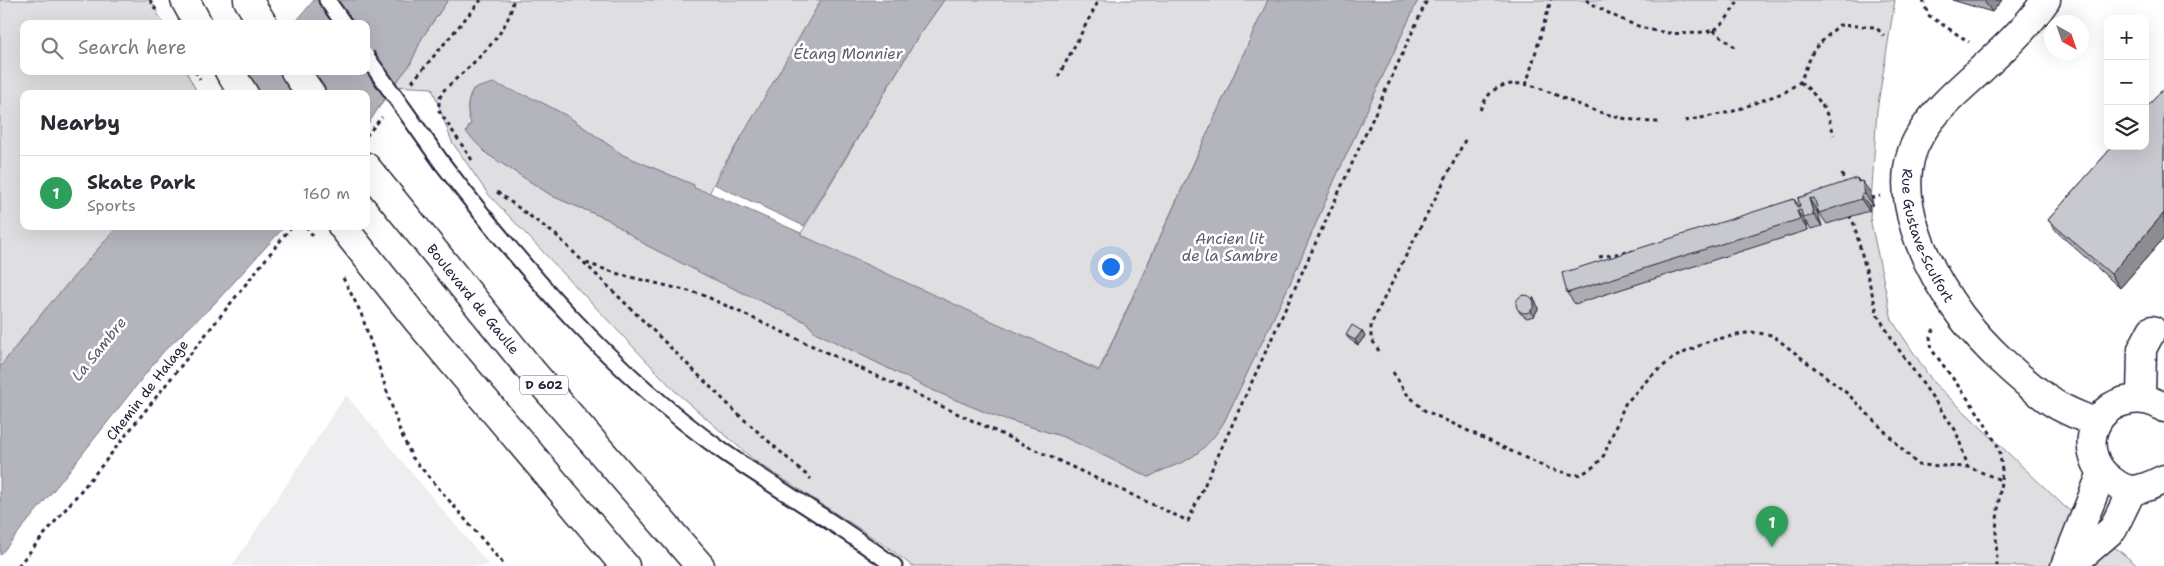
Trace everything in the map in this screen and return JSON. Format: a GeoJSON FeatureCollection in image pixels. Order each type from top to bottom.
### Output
{"type":"FeatureCollection","features":[{"type":"Feature","properties":{"kind":"main road"},"geometry":{"type":"LineString","coordinates":[[185,0],[196,20]]}},
{"type":"Feature","properties":{"kind":"main road"},"geometry":{"type":"LineString","coordinates":[[248,0],[260,20]]}},
{"type":"Feature","properties":{"kind":"main road","name":"Rue Gustave-Sculfort"},"geometry":{"type":"LineString","coordinates":[[2046,0],[2012,40],[1934,113],[1910,154],[1906,174],[1908,202],[1916,231],[1930,265],[1944,291],[1956,309],[1985,344],[2050,401],[2096,423]]}},
{"type":"Feature","properties":{"kind":"main road"},"geometry":{"type":"LineString","coordinates":[[232,75],[241,90]]}},
{"type":"Feature","properties":{"kind":"main road"},"geometry":{"type":"LineString","coordinates":[[298,75],[308,90]]}},
{"type":"Feature","properties":{"kind":"main road","name":"Boulevard de Gaulle"},"geometry":{"type":"LineString","coordinates":[[370,173],[534,374],[700,566]]}},
{"type":"Feature","properties":{"kind":"main road"},"geometry":{"type":"LineString","coordinates":[[347,234],[418,322],[625,566]]}},
{"type":"Feature","properties":{"kind":"main road"},"geometry":{"type":"LineString","coordinates":[[2160,329],[2142,350],[2152,403],[2123,401],[2107,409],[2096,423],[2091,440],[2093,456],[2102,474],[2118,485],[2132,490],[2150,487],[2164,478]]}},
{"type":"Feature","properties":{"kind":"main road"},"geometry":{"type":"LineString","coordinates":[[2065,566],[2102,474]]}},
{"type":"Feature","properties":{"kind":"main road"},"geometry":{"type":"LineString","coordinates":[[2070,566],[2113,529],[2132,490]]}},
{"type":"Feature","properties":{"kind":"lane"},"geometry":{"type":"LineString","coordinates":[[327,0],[341,20]]}},
{"type":"Feature","properties":{"kind":"lane"},"geometry":{"type":"LineString","coordinates":[[370,62],[442,163],[493,230],[576,323],[644,389],[720,449],[894,566]]}},
{"type":"Feature","properties":{"kind":"path"},"geometry":{"type":"LineString","coordinates":[[406,88],[481,0]]}},
{"type":"Feature","properties":{"kind":"path"},"geometry":{"type":"LineString","coordinates":[[475,165],[439,111],[439,99],[444,90],[491,43],[505,26],[512,9],[513,0]]}},
{"type":"Feature","properties":{"kind":"path"},"geometry":{"type":"LineString","coordinates":[[1058,77],[1099,0]]}},
{"type":"Feature","properties":{"kind":"path"},"geometry":{"type":"LineString","coordinates":[[586,263],[622,275],[701,294],[1188,521],[1427,0]]}},
{"type":"Feature","properties":{"kind":"path"},"geometry":{"type":"LineString","coordinates":[[1526,85],[1551,0]]}},
{"type":"Feature","properties":{"kind":"path"},"geometry":{"type":"LineString","coordinates":[[1586,0],[1620,20],[1658,32],[1686,34],[1714,30],[1730,14],[1739,0]]}},
{"type":"Feature","properties":{"kind":"path"},"geometry":{"type":"LineString","coordinates":[[1923,0],[1928,15],[1993,59]]}},
{"type":"Feature","properties":{"kind":"path"},"geometry":{"type":"LineString","coordinates":[[1685,121],[1748,106],[1774,97],[1800,82],[1814,49],[1839,25],[1875,28],[1885,36]]}},
{"type":"Feature","properties":{"kind":"path"},"geometry":{"type":"LineString","coordinates":[[1714,30],[1735,47]]}},
{"type":"Feature","properties":{"kind":"path"},"geometry":{"type":"LineString","coordinates":[[1800,82],[1813,92],[1822,105],[1830,119],[1834,134]]}},
{"type":"Feature","properties":{"kind":"path"},"geometry":{"type":"LineString","coordinates":[[1480,110],[1490,92],[1506,84],[1526,85],[1547,90],[1574,103],[1608,114],[1645,122],[1660,122]]}},
{"type":"Feature","properties":{"kind":"path"},"geometry":{"type":"LineString","coordinates":[[370,131],[388,111]]}},
{"type":"Feature","properties":{"kind":"path"},"geometry":{"type":"LineString","coordinates":[[1379,351],[1371,338],[1371,324],[1466,138]]}},
{"type":"Feature","properties":{"kind":"path"},"geometry":{"type":"LineString","coordinates":[[1842,174],[1845,187]]}},
{"type":"Feature","properties":{"kind":"path"},"geometry":{"type":"LineString","coordinates":[[490,186],[517,208],[556,235],[739,415],[816,483]]}},
{"type":"Feature","properties":{"kind":"path"},"geometry":{"type":"LineString","coordinates":[[1846,210],[1854,224],[1878,316],[1896,347],[1956,431],[1968,467]]}},
{"type":"Feature","properties":{"kind":"path","name":"Chemin de Halage"},"geometry":{"type":"LineString","coordinates":[[18,566],[99,469],[289,230]]}},
{"type":"Feature","properties":{"kind":"path"},"geometry":{"type":"LineString","coordinates":[[1599,257],[1635,250]]}},
{"type":"Feature","properties":{"kind":"path"},"geometry":{"type":"LineString","coordinates":[[340,273],[361,312],[400,431],[412,457],[505,566]]}},
{"type":"Feature","properties":{"kind":"path"},"geometry":{"type":"LineString","coordinates":[[1956,309],[1934,330],[1930,337],[1932,350],[1979,414],[1999,448],[2002,461],[1996,530],[1997,566]]}},
{"type":"Feature","properties":{"kind":"path"},"geometry":{"type":"LineString","coordinates":[[1393,372],[1405,392],[1424,410],[1547,468],[1574,475],[1582,474],[1596,466],[1604,455],[1625,404],[1650,377],[1673,358],[1709,341],[1751,332],[1772,335],[1848,394],[1918,465],[1968,467],[2001,480]]}},
{"type":"Feature","properties":{"kind":"shaded area"},"geometry":{"type":"Polygon","coordinates":[[[0,0],[151,0],[161,20],[20,20],[20,75],[188,75],[196,90],[20,90],[20,230],[115,230],[43,312],[0,367],[0,0]]]}},
{"type":"Feature","properties":{"kind":"shaded area"},"geometry":{"type":"Polygon","coordinates":[[[448,0],[821,0],[758,111],[721,169],[709,194],[693,188],[694,185],[623,155],[569,117],[537,100],[473,89],[468,106],[471,123],[466,132],[487,154],[554,197],[607,219],[646,245],[709,277],[806,322],[815,332],[932,390],[992,415],[1064,437],[1149,477],[1185,461],[1197,453],[1212,439],[1224,422],[1292,279],[1335,179],[1418,0],[1895,0],[1877,110],[1870,218],[1892,320],[1933,382],[2064,506],[2138,566],[912,566],[889,548],[754,460],[677,393],[488,194],[452,142],[432,88],[393,86],[410,65],[422,38],[448,0]]]}},
{"type":"Feature","properties":{"kind":"shaded area"},"geometry":{"type":"Polygon","coordinates":[[[944,0],[1268,0],[1099,370],[800,235],[918,37],[944,0]]]}},
{"type":"Feature","properties":{"kind":"shaded area"},"geometry":{"type":"Polygon","coordinates":[[[346,395],[490,566],[232,566],[346,395]]]}},
{"type":"Feature","properties":{"kind":"water"},"geometry":{"type":"Polygon","coordinates":[[[314,0],[448,0],[422,38],[410,65],[393,86],[370,121],[370,90],[238,90],[251,75],[370,75],[370,20],[297,20],[314,0]]]}},
{"type":"Feature","properties":{"kind":"water","name":"Étang Monnier"},"geometry":{"type":"Polygon","coordinates":[[[821,0],[944,0],[918,37],[804,226],[763,207],[761,204],[714,184],[821,0]]]}},
{"type":"Feature","properties":{"kind":"water","name":"Ancien lit de la Sambre"},"geometry":{"type":"Polygon","coordinates":[[[1268,0],[1418,0],[1335,179],[1292,279],[1224,422],[1212,439],[1197,453],[1185,461],[1149,477],[1064,437],[992,415],[932,390],[815,332],[806,322],[709,277],[646,245],[607,219],[554,197],[487,154],[466,132],[471,123],[468,106],[473,89],[493,83],[537,100],[569,117],[623,155],[694,185],[694,188],[710,193],[801,233],[801,235],[1043,344],[1098,371],[1268,0]]]}},
{"type":"Feature","properties":{"kind":"water","name":"La Sambre"},"geometry":{"type":"Polygon","coordinates":[[[115,230],[281,230],[214,304],[163,352],[0,555],[0,367],[43,312],[115,230]]]}},
{"type":"Feature","properties":{"kind":"building"},"geometry":{"type":"Polygon","coordinates":[[[2164,88],[2164,213],[2111,274],[2048,220],[2109,150],[2149,150],[2149,105],[2164,88]]]}},
{"type":"Feature","properties":{"kind":"building"},"geometry":{"type":"Polygon","coordinates":[[[1857,178],[1858,182],[1862,181],[1865,194],[1861,195],[1861,199],[1819,213],[1814,198],[1809,199],[1814,215],[1803,218],[1801,210],[1797,211],[1800,219],[1567,293],[1562,273],[1794,199],[1797,207],[1800,206],[1798,198],[1857,178]]]}},
{"type":"Feature","properties":{"kind":"building"},"geometry":{"type":"Polygon","coordinates":[[[1521,295],[1529,295],[1534,300],[1532,311],[1521,313],[1516,308],[1516,300],[1521,295]]]}},
{"type":"Feature","properties":{"kind":"building"},"geometry":{"type":"Polygon","coordinates":[[[1352,325],[1362,331],[1355,340],[1346,335],[1352,325]]]}},
{"type":"Feature","properties":{"kind":"place","name":"Skate Park"},"geometry":{"type":"Point","coordinates":[1772,547]}}]}
